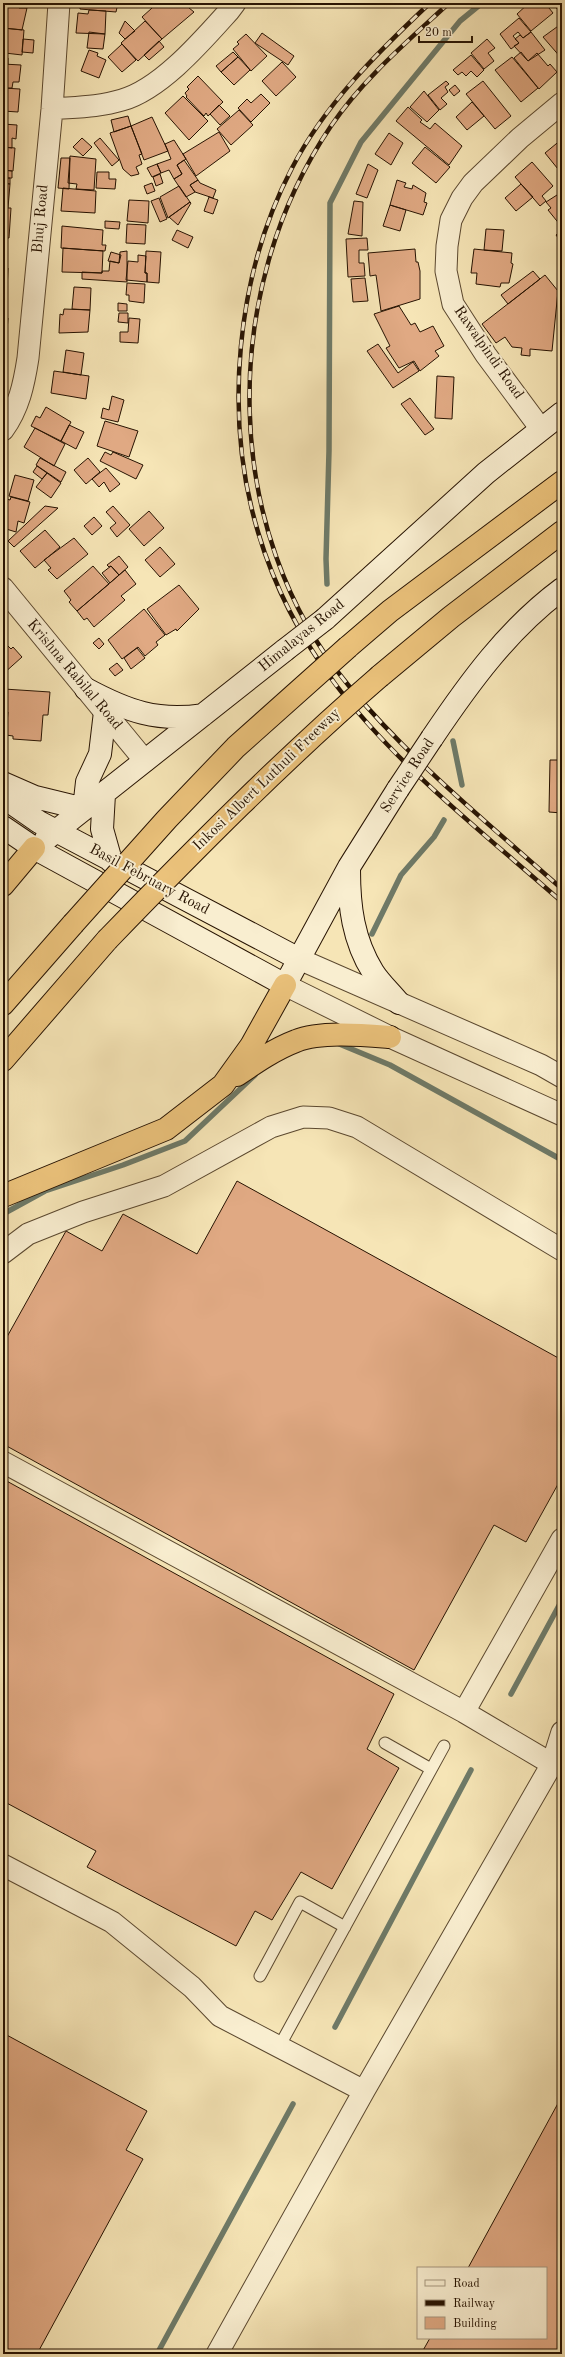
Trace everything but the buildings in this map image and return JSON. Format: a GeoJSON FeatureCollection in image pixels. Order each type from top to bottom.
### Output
{"type":"FeatureCollection","features":[{"type":"Feature","properties":{"kind":"highway"},"geometry":{"type":"LineString","coordinates":[[3,1004],[166,819],[231,753],[348,647],[390,612],[562,482]]}},
{"type":"Feature","properties":{"kind":"highway","name":"Inkosi Albert Luthuli Freeway"},"geometry":{"type":"LineString","coordinates":[[3,1060],[107,940],[216,826],[280,765],[380,676],[451,617],[562,532]]}},
{"type":"Feature","properties":{"kind":"highway"},"geometry":{"type":"LineString","coordinates":[[3,885],[34,848]]}},
{"type":"Feature","properties":{"kind":"highway"},"geometry":{"type":"LineString","coordinates":[[223,1085],[251,1046],[285,985]]}},
{"type":"Feature","properties":{"kind":"highway"},"geometry":{"type":"LineString","coordinates":[[3,1196],[166,1129],[223,1085],[264,1057],[297,1040],[342,1034],[390,1037]]}},
{"type":"Feature","properties":{"kind":"street","name":"Bhuj Road"},"geometry":{"type":"LineString","coordinates":[[3,430],[9,422],[22,393],[28,358],[52,109],[58,3]]}},
{"type":"Feature","properties":{"kind":"street"},"geometry":{"type":"LineString","coordinates":[[52,109],[97,106],[123,100],[145,90],[184,57],[230,11],[234,3]]}},
{"type":"Feature","properties":{"kind":"street","name":"Rawalpindi Road"},"geometry":{"type":"LineString","coordinates":[[541,429],[486,355],[453,304],[446,271],[447,246],[452,220],[462,198],[473,183],[520,138],[562,103]]}},
{"type":"Feature","properties":{"kind":"street","name":"Himalayas Road"},"geometry":{"type":"LineString","coordinates":[[34,848],[325,619],[486,472],[562,413]]}},
{"type":"Feature","properties":{"kind":"street","name":"Krishna Rabilal Road"},"geometry":{"type":"LineString","coordinates":[[3,588],[145,761]]}},
{"type":"Feature","properties":{"kind":"street","name":"Service Road"},"geometry":{"type":"LineString","coordinates":[[285,985],[350,867],[398,789],[462,694],[507,637],[562,589]]}},
{"type":"Feature","properties":{"kind":"street"},"geometry":{"type":"LineString","coordinates":[[86,689],[122,708],[144,715],[164,717],[203,715]]}},
{"type":"Feature","properties":{"kind":"street"},"geometry":{"type":"LineString","coordinates":[[3,783],[35,797],[84,809],[87,782],[100,754],[105,712]]}},
{"type":"Feature","properties":{"kind":"street"},"geometry":{"type":"LineString","coordinates":[[104,794],[103,837],[112,861]]}},
{"type":"Feature","properties":{"kind":"street","name":"Basil February Road"},"geometry":{"type":"LineString","coordinates":[[3,797],[38,822],[298,959]]}},
{"type":"Feature","properties":{"kind":"street","name":"Basil February Road"},"geometry":{"type":"LineString","coordinates":[[3,827],[34,848],[285,985]]}},
{"type":"Feature","properties":{"kind":"street"},"geometry":{"type":"LineString","coordinates":[[350,867],[349,900],[352,922],[374,972],[399,1003]]}},
{"type":"Feature","properties":{"kind":"street"},"geometry":{"type":"LineString","coordinates":[[298,959],[541,1065],[562,1077]]}},
{"type":"Feature","properties":{"kind":"street"},"geometry":{"type":"LineString","coordinates":[[285,985],[390,1037],[562,1115]]}},
{"type":"Feature","properties":{"kind":"street"},"geometry":{"type":"LineString","coordinates":[[3,1253],[28,1234],[83,1212],[164,1186],[271,1127],[303,1117],[329,1118],[357,1127],[562,1250]]}},
{"type":"Feature","properties":{"kind":"street"},"geometry":{"type":"LineString","coordinates":[[3,1462],[559,1762]]}},
{"type":"Feature","properties":{"kind":"street"},"geometry":{"type":"LineString","coordinates":[[464,1712],[562,1539]]}},
{"type":"Feature","properties":{"kind":"street"},"geometry":{"type":"LineString","coordinates":[[217,2354],[364,2091],[559,1762],[562,1732]]}},
{"type":"Feature","properties":{"kind":"street"},"geometry":{"type":"LineString","coordinates":[[3,1865],[112,1922],[192,1986],[220,2016],[364,2091]]}},
{"type":"Feature","properties":{"kind":"lane"},"geometry":{"type":"LineString","coordinates":[[384,1743],[431,1769]]}},
{"type":"Feature","properties":{"kind":"lane"},"geometry":{"type":"LineString","coordinates":[[279,2047],[444,1746]]}},
{"type":"Feature","properties":{"kind":"lane"},"geometry":{"type":"LineString","coordinates":[[260,1976],[300,1902],[345,1926]]}},
{"type":"Feature","properties":{"kind":"waterway"},"geometry":{"type":"LineString","coordinates":[[327,584],[330,203],[361,142],[460,21],[482,3]]}},
{"type":"Feature","properties":{"kind":"waterway"},"geometry":{"type":"LineString","coordinates":[[453,741],[462,785]]}},
{"type":"Feature","properties":{"kind":"waterway"},"geometry":{"type":"LineString","coordinates":[[372,934],[401,875],[434,837],[444,820]]}},
{"type":"Feature","properties":{"kind":"waterway"},"geometry":{"type":"LineString","coordinates":[[337,1043],[390,1065],[562,1160]]}},
{"type":"Feature","properties":{"kind":"waterway"},"geometry":{"type":"LineString","coordinates":[[3,1214],[45,1191],[123,1165],[185,1141],[255,1075]]}},
{"type":"Feature","properties":{"kind":"waterway"},"geometry":{"type":"LineString","coordinates":[[511,1694],[562,1600]]}},
{"type":"Feature","properties":{"kind":"waterway"},"geometry":{"type":"LineString","coordinates":[[335,2027],[471,1770]]}},
{"type":"Feature","properties":{"kind":"waterway"},"geometry":{"type":"LineString","coordinates":[[157,2354],[293,2104]]}},
{"type":"Feature","properties":{"kind":"railway"},"geometry":{"type":"LineString","coordinates":[[430,3],[372,60],[336,101],[320,122],[292,168],[273,210],[258,254],[247,300],[241,347],[239,394],[241,441],[247,487],[258,532],[272,572],[290,612],[312,650],[336,685],[360,715],[414,772],[562,902]]}},
{"type":"Feature","properties":{"kind":"railway"},"geometry":{"type":"LineString","coordinates":[[449,3],[386,62],[357,92],[331,126],[294,191],[268,261],[253,335],[250,410],[257,484],[276,556],[307,624],[349,686],[373,714],[424,766],[562,889]]}}]}
